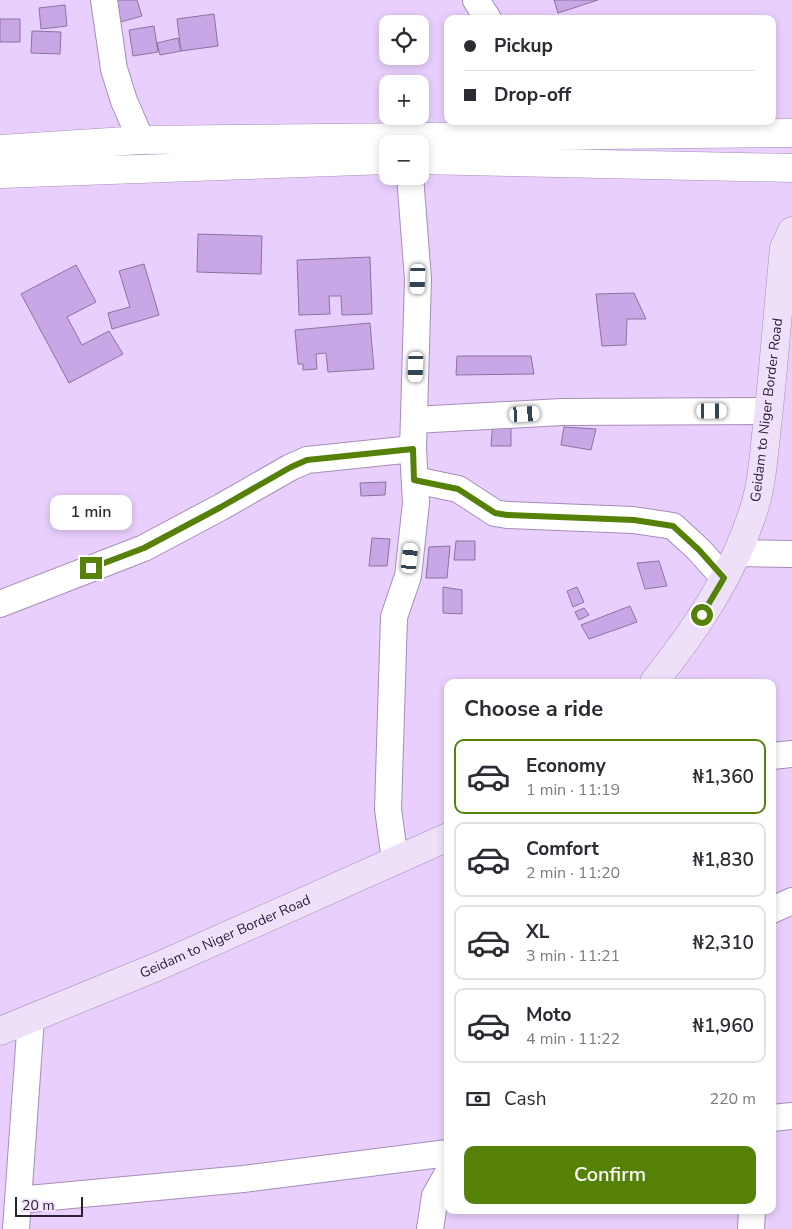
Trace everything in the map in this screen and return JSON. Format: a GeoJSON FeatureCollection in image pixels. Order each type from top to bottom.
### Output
{"type":"FeatureCollection","features":[{"type":"Feature","properties":{"kind":"main road","name":"Geidam to Niger Border Road"},"geometry":{"type":"LineString","coordinates":[[656,679],[683,645],[724,578],[754,511],[763,462],[789,242]]}},
{"type":"Feature","properties":{"kind":"main road","name":"Geidam to Niger Border Road"},"geometry":{"type":"LineString","coordinates":[[0,1031],[159,966],[444,839]]}},
{"type":"Feature","properties":{"kind":"street"},"geometry":{"type":"LineString","coordinates":[[104,0],[114,69],[124,101],[141,140]]}},
{"type":"Feature","properties":{"kind":"street"},"geometry":{"type":"LineString","coordinates":[[476,0],[485,15]]}},
{"type":"Feature","properties":{"kind":"street"},"geometry":{"type":"LineString","coordinates":[[0,149],[141,140],[792,134]]}},
{"type":"Feature","properties":{"kind":"street"},"geometry":{"type":"LineString","coordinates":[[0,174],[379,160]]}},
{"type":"Feature","properties":{"kind":"street"},"geometry":{"type":"LineString","coordinates":[[429,160],[792,168]]}},
{"type":"Feature","properties":{"kind":"street"},"geometry":{"type":"LineString","coordinates":[[395,860],[388,809],[394,617],[408,576],[416,503],[413,449],[418,279],[411,185]]}},
{"type":"Feature","properties":{"kind":"street"},"geometry":{"type":"LineString","coordinates":[[414,420],[562,412],[769,411]]}},
{"type":"Feature","properties":{"kind":"street"},"geometry":{"type":"LineString","coordinates":[[0,604],[144,548],[307,460],[413,449]]}},
{"type":"Feature","properties":{"kind":"street"},"geometry":{"type":"LineString","coordinates":[[414,480],[458,489],[495,513],[634,520],[673,526],[699,550],[724,578]]}},
{"type":"Feature","properties":{"kind":"street"},"geometry":{"type":"LineString","coordinates":[[737,552],[792,554]]}},
{"type":"Feature","properties":{"kind":"street"},"geometry":{"type":"LineString","coordinates":[[776,756],[792,754]]}},
{"type":"Feature","properties":{"kind":"street"},"geometry":{"type":"LineString","coordinates":[[776,908],[792,901]]}},
{"type":"Feature","properties":{"kind":"street"},"geometry":{"type":"LineString","coordinates":[[16,1229],[31,1018]]}},
{"type":"Feature","properties":{"kind":"street"},"geometry":{"type":"LineString","coordinates":[[776,1118],[792,1116]]}},
{"type":"Feature","properties":{"kind":"street"},"geometry":{"type":"LineString","coordinates":[[18,1200],[242,1179],[444,1153]]}},
{"type":"Feature","properties":{"kind":"street"},"geometry":{"type":"LineString","coordinates":[[430,1229],[435,1196],[444,1180]]}},
{"type":"Feature","properties":{"kind":"street"},"geometry":{"type":"LineString","coordinates":[[751,1229],[752,1214]]}},
{"type":"Feature","properties":{"kind":"building"},"geometry":{"type":"Polygon","coordinates":[[[115,0],[137,0],[142,16],[113,24],[115,0]]]}},
{"type":"Feature","properties":{"kind":"building"},"geometry":{"type":"Polygon","coordinates":[[[554,0],[598,0],[558,13],[554,0]]]}},
{"type":"Feature","properties":{"kind":"building"},"geometry":{"type":"Polygon","coordinates":[[[65,5],[67,26],[41,29],[39,8],[65,5]]]}},
{"type":"Feature","properties":{"kind":"building"},"geometry":{"type":"Polygon","coordinates":[[[214,14],[218,46],[181,51],[177,19],[214,14]]]}},
{"type":"Feature","properties":{"kind":"building"},"geometry":{"type":"Polygon","coordinates":[[[0,19],[20,19],[20,42],[0,42],[0,19]]]}},
{"type":"Feature","properties":{"kind":"building"},"geometry":{"type":"Polygon","coordinates":[[[154,26],[158,52],[133,56],[129,30],[154,26]]]}},
{"type":"Feature","properties":{"kind":"building"},"geometry":{"type":"Polygon","coordinates":[[[32,31],[61,32],[60,54],[31,53],[32,31]]]}},
{"type":"Feature","properties":{"kind":"building"},"geometry":{"type":"Polygon","coordinates":[[[178,38],[181,51],[160,55],[157,43],[178,38]]]}},
{"type":"Feature","properties":{"kind":"building"},"geometry":{"type":"Polygon","coordinates":[[[198,234],[262,236],[261,274],[197,272],[198,234]]]}},
{"type":"Feature","properties":{"kind":"building"},"geometry":{"type":"Polygon","coordinates":[[[370,257],[372,314],[342,315],[341,296],[329,296],[330,314],[299,315],[297,260],[370,257]]]}},
{"type":"Feature","properties":{"kind":"building"},"geometry":{"type":"Polygon","coordinates":[[[144,264],[159,315],[112,329],[108,313],[130,307],[119,271],[144,264]]]}},
{"type":"Feature","properties":{"kind":"building"},"geometry":{"type":"Polygon","coordinates":[[[76,265],[96,302],[67,317],[82,345],[109,331],[123,354],[69,383],[21,294],[76,265]]]}},
{"type":"Feature","properties":{"kind":"building"},"geometry":{"type":"Polygon","coordinates":[[[634,293],[646,319],[627,319],[626,345],[602,346],[596,294],[634,293]]]}},
{"type":"Feature","properties":{"kind":"building"},"geometry":{"type":"Polygon","coordinates":[[[370,323],[374,369],[328,372],[326,353],[316,354],[317,369],[303,370],[303,364],[298,364],[295,330],[370,323]]]}},
{"type":"Feature","properties":{"kind":"building"},"geometry":{"type":"Polygon","coordinates":[[[457,356],[531,356],[534,374],[456,375],[457,356]]]}},
{"type":"Feature","properties":{"kind":"building"},"geometry":{"type":"Polygon","coordinates":[[[511,418],[511,446],[491,446],[493,420],[511,418]]]}},
{"type":"Feature","properties":{"kind":"building"},"geometry":{"type":"Polygon","coordinates":[[[564,427],[596,429],[591,450],[561,445],[564,427]]]}},
{"type":"Feature","properties":{"kind":"building"},"geometry":{"type":"Polygon","coordinates":[[[386,482],[385,495],[361,496],[360,483],[386,482]]]}},
{"type":"Feature","properties":{"kind":"building"},"geometry":{"type":"Polygon","coordinates":[[[372,538],[390,539],[387,566],[369,566],[372,538]]]}},
{"type":"Feature","properties":{"kind":"building"},"geometry":{"type":"Polygon","coordinates":[[[456,541],[475,541],[475,560],[454,560],[456,541]]]}},
{"type":"Feature","properties":{"kind":"building"},"geometry":{"type":"Polygon","coordinates":[[[450,546],[447,578],[426,578],[429,547],[450,546]]]}},
{"type":"Feature","properties":{"kind":"building"},"geometry":{"type":"Polygon","coordinates":[[[659,561],[667,586],[645,589],[637,563],[659,561]]]}},
{"type":"Feature","properties":{"kind":"building"},"geometry":{"type":"Polygon","coordinates":[[[443,587],[462,590],[462,614],[443,613],[443,587]]]}},
{"type":"Feature","properties":{"kind":"building"},"geometry":{"type":"Polygon","coordinates":[[[577,587],[584,602],[573,607],[567,591],[577,587]]]}},
{"type":"Feature","properties":{"kind":"building"},"geometry":{"type":"Polygon","coordinates":[[[630,606],[637,622],[589,639],[581,625],[630,606]]]}},
{"type":"Feature","properties":{"kind":"building"},"geometry":{"type":"Polygon","coordinates":[[[584,608],[589,615],[579,620],[575,612],[584,608]]]}},
{"type":"Feature","properties":{"kind":"route"},"geometry":{"type":"LineString","coordinates":[[91,568],[144,548],[307,460],[413,449],[414,480],[458,489],[495,513],[634,520],[673,526],[699,550],[724,578],[702,615]]}}]}
